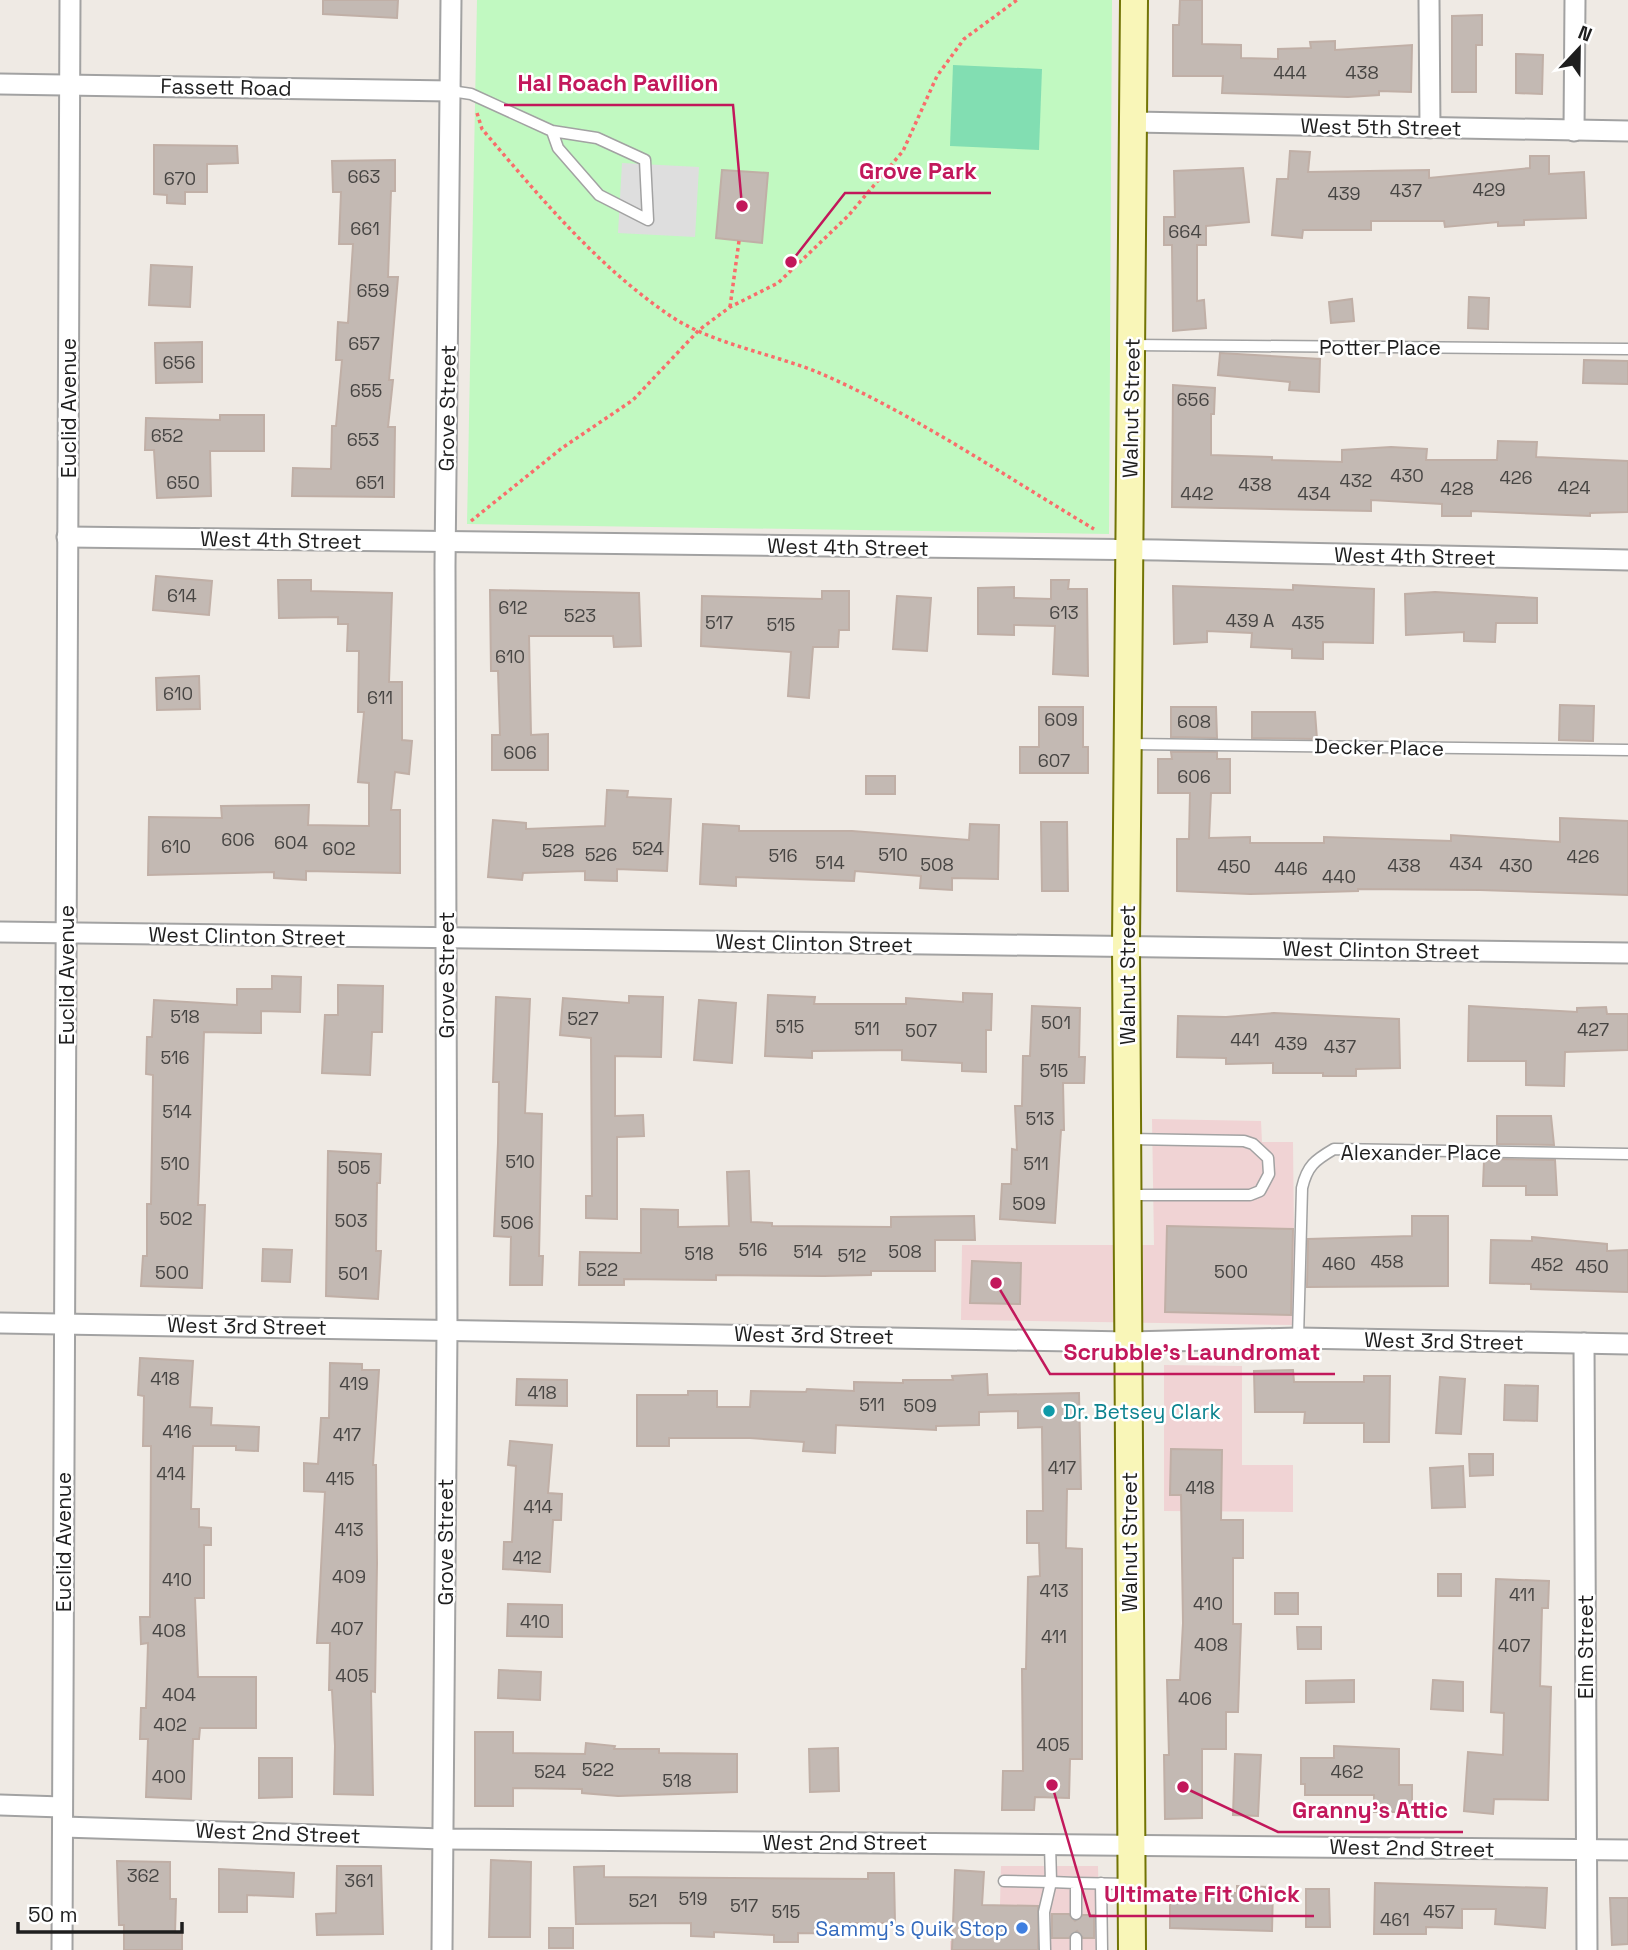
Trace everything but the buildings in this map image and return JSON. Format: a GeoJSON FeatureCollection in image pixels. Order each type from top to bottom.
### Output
{"type":"FeatureCollection","features":[{"type":"Feature","properties":{"kind":"street","name":"Euclid Avenue"},"geometry":{"type":"LineString","coordinates":[[62,1950],[70,0]]}},
{"type":"Feature","properties":{"kind":"street","name":"Grove Street"},"geometry":{"type":"LineString","coordinates":[[442,1950],[447,1329],[446,542],[451,0]]}},
{"type":"Feature","properties":{"kind":"street","name":"Walnut Street"},"geometry":{"type":"LineString","coordinates":[[1132,1950],[1126,945],[1134,0]]}},
{"type":"Feature","properties":{"kind":"street"},"geometry":{"type":"LineString","coordinates":[[1429,0],[1430,128]]}},
{"type":"Feature","properties":{"kind":"street"},"geometry":{"type":"LineString","coordinates":[[1574,131],[1575,0]]}},
{"type":"Feature","properties":{"kind":"street","name":"Fassett Road"},"geometry":{"type":"LineString","coordinates":[[0,84],[451,91]]}},
{"type":"Feature","properties":{"kind":"street","name":"West 5th Street"},"geometry":{"type":"LineString","coordinates":[[1133,122],[1628,131]]}},
{"type":"Feature","properties":{"kind":"street","name":"West 4th Street"},"geometry":{"type":"LineString","coordinates":[[68,537],[1129,550],[1628,560]]}},
{"type":"Feature","properties":{"kind":"street","name":"West Clinton Street"},"geometry":{"type":"LineString","coordinates":[[0,932],[1628,953]]}},
{"type":"Feature","properties":{"kind":"street","name":"West 3rd Street"},"geometry":{"type":"LineString","coordinates":[[0,1323],[1129,1342],[1298,1339],[1628,1344]]}},
{"type":"Feature","properties":{"kind":"street","name":"Elm Street"},"geometry":{"type":"LineString","coordinates":[[1584,1343],[1587,1950]]}},
{"type":"Feature","properties":{"kind":"street","name":"West 2nd Street"},"geometry":{"type":"LineString","coordinates":[[0,1805],[62,1817],[443,1839],[1628,1850]]}},
{"type":"Feature","properties":{"kind":"lane"},"geometry":{"type":"LineString","coordinates":[[451,91],[471,94],[552,131],[597,138],[645,160],[648,220],[599,195],[558,148],[552,131]]}},
{"type":"Feature","properties":{"kind":"lane","name":"Potter Place"},"geometry":{"type":"LineString","coordinates":[[1132,345],[1628,349]]}},
{"type":"Feature","properties":{"kind":"lane","name":"Decker Place"},"geometry":{"type":"LineString","coordinates":[[1129,744],[1628,750]]}},
{"type":"Feature","properties":{"kind":"lane"},"geometry":{"type":"LineString","coordinates":[[1128,1139],[1244,1141],[1262,1150],[1268,1158],[1269,1174],[1260,1191],[1250,1195],[1128,1195]]}},
{"type":"Feature","properties":{"kind":"lane","name":"Alexander Place"},"geometry":{"type":"LineString","coordinates":[[1298,1339],[1302,1188],[1306,1171],[1315,1161],[1334,1149],[1628,1154]]}},
{"type":"Feature","properties":{"kind":"lane"},"geometry":{"type":"LineString","coordinates":[[1045,1950],[1044,1912],[1051,1882],[1050,1843]]}},
{"type":"Feature","properties":{"kind":"lane"},"geometry":{"type":"LineString","coordinates":[[1004,1881],[1130,1884]]}},
{"type":"Feature","properties":{"kind":"lane"},"geometry":{"type":"LineString","coordinates":[[1076,1883],[1076,1914]]}},
{"type":"Feature","properties":{"kind":"lane"},"geometry":{"type":"LineString","coordinates":[[1101,1883],[1102,1950]]}},
{"type":"Feature","properties":{"kind":"lane"},"geometry":{"type":"LineString","coordinates":[[1076,1938],[1076,1950]]}},
{"type":"Feature","properties":{"kind":"path"},"geometry":{"type":"LineString","coordinates":[[467,524],[562,448],[633,400],[699,330],[730,307],[778,283],[848,216],[903,151],[937,76],[964,38],[1017,0]]}},
{"type":"Feature","properties":{"kind":"path"},"geometry":{"type":"LineString","coordinates":[[471,94],[482,129],[576,235],[625,284],[672,317],[699,330],[822,374],[922,426],[1099,532]]}},
{"type":"Feature","properties":{"kind":"path"},"geometry":{"type":"LineString","coordinates":[[730,307],[739,241]]}},
{"type":"Feature","properties":{"kind":"shaded area"},"geometry":{"type":"Polygon","coordinates":[[[622,163],[699,167],[695,237],[618,233],[622,163]]]}},
{"type":"Feature","properties":{"kind":"shaded area"},"geometry":{"type":"Polygon","coordinates":[[[1152,1119],[1261,1121],[1262,1142],[1293,1142],[1295,1325],[961,1320],[962,1245],[1154,1245],[1152,1119]]]}},
{"type":"Feature","properties":{"kind":"shaded area"},"geometry":{"type":"Polygon","coordinates":[[[1164,1365],[1242,1366],[1242,1465],[1293,1465],[1293,1512],[1164,1511],[1164,1365]]]}},
{"type":"Feature","properties":{"kind":"shaded area"},"geometry":{"type":"Polygon","coordinates":[[[1001,1866],[1098,1866],[1100,1950],[950,1950],[950,1941],[999,1942],[1001,1866]]]}},
{"type":"Feature","properties":{"kind":"green space"},"geometry":{"type":"Polygon","coordinates":[[[477,0],[1112,0],[1109,534],[467,524],[477,0]]]}},
{"type":"Feature","properties":{"kind":"green space"},"geometry":{"type":"Polygon","coordinates":[[[953,65],[1042,69],[1039,150],[950,146],[953,65]]]}},
{"type":"Feature","properties":{"kind":"place","name":"Hal Roach Pavilion"},"geometry":{"type":"Point","coordinates":[742,206]}},
{"type":"Feature","properties":{"kind":"place","name":"Grove Park"},"geometry":{"type":"Point","coordinates":[791,262]}},
{"type":"Feature","properties":{"kind":"place","name":"Scrubble's Laundromat"},"geometry":{"type":"Point","coordinates":[996,1283]}},
{"type":"Feature","properties":{"kind":"place","name":"Dr. Betsey Clark"},"geometry":{"type":"Point","coordinates":[1049,1411]}},
{"type":"Feature","properties":{"kind":"place","name":"Ultimate Fit Chick"},"geometry":{"type":"Point","coordinates":[1052,1785]}},
{"type":"Feature","properties":{"kind":"place","name":"Granny's Attic"},"geometry":{"type":"Point","coordinates":[1183,1787]}},
{"type":"Feature","properties":{"kind":"place","name":"Sammy's Quik Stop"},"geometry":{"type":"Point","coordinates":[1022,1928]}}]}
